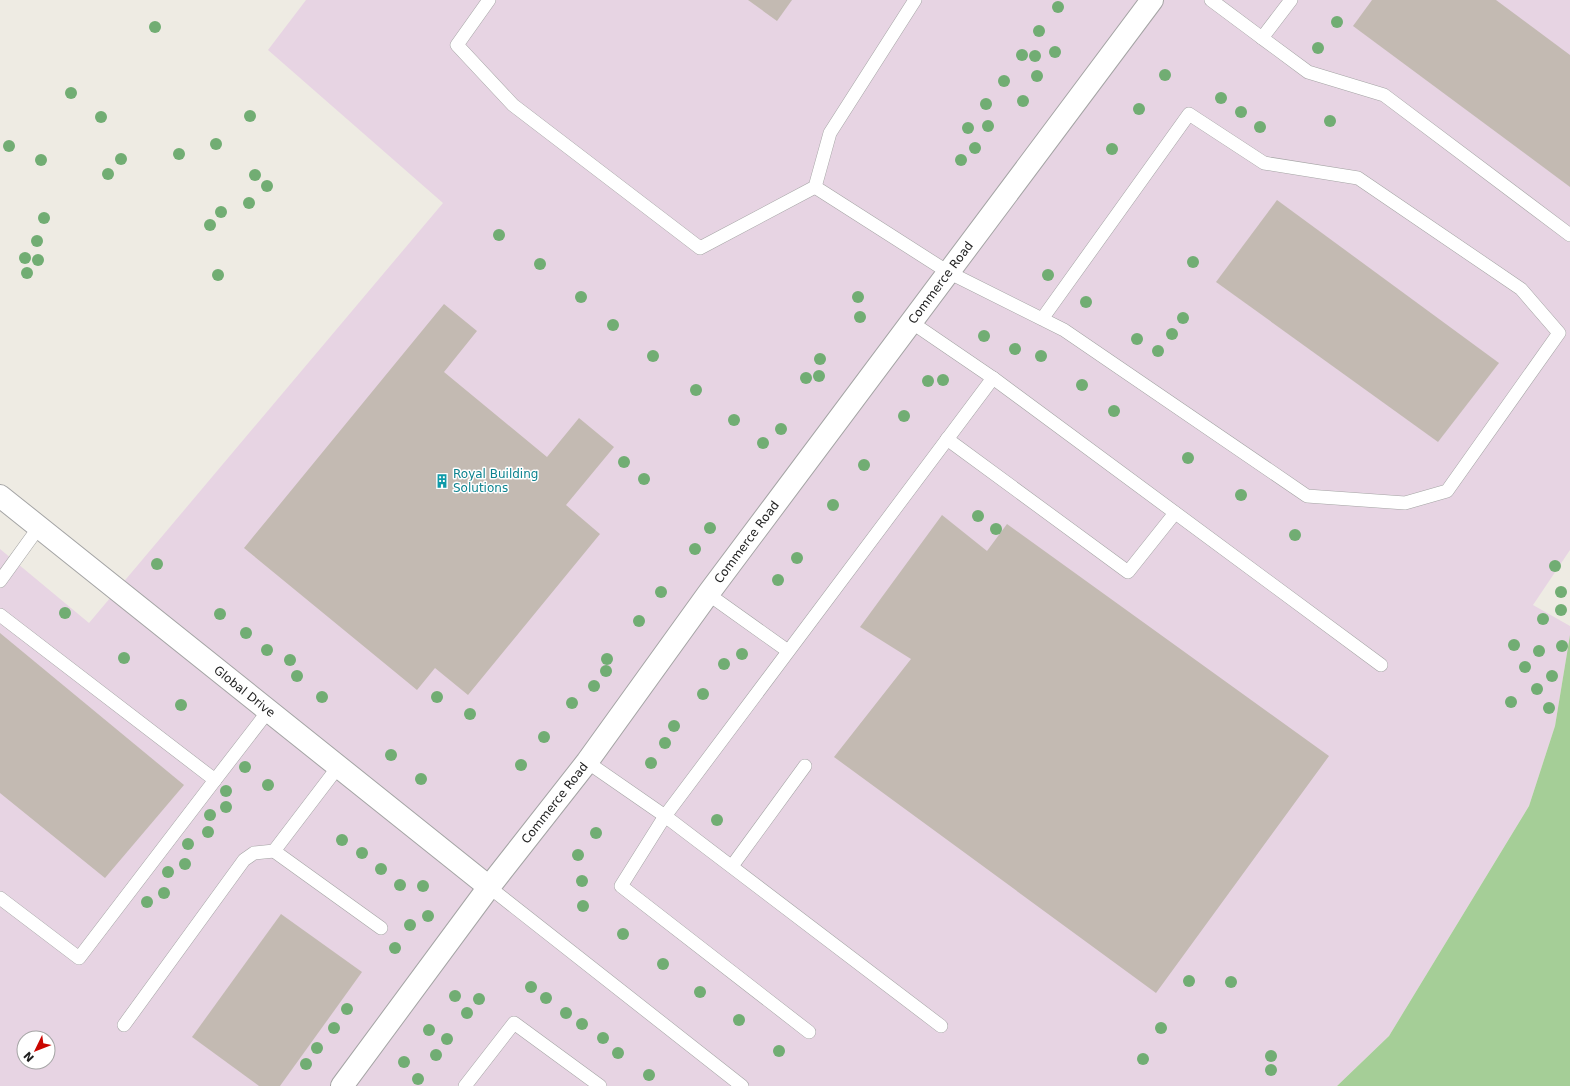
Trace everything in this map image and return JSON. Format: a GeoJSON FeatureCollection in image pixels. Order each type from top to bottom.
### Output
{"type":"FeatureCollection","features":[{"type":"Feature","properties":{"kind":"street","name":"Commerce Road"},"geometry":{"type":"LineString","coordinates":[[342,1086],[489,886],[587,762],[708,594],[1152,0]]}},
{"type":"Feature","properties":{"kind":"street","name":"Global Drive"},"geometry":{"type":"LineString","coordinates":[[0,496],[489,886]]}},
{"type":"Feature","properties":{"kind":"lane"},"geometry":{"type":"LineString","coordinates":[[489,0],[457,45],[513,105],[700,248],[815,187],[830,134],[915,0]]}},
{"type":"Feature","properties":{"kind":"lane"},"geometry":{"type":"LineString","coordinates":[[1211,0],[1308,72],[1384,95],[1570,235]]}},
{"type":"Feature","properties":{"kind":"lane"},"geometry":{"type":"LineString","coordinates":[[1262,38],[1291,0]]}},
{"type":"Feature","properties":{"kind":"lane"},"geometry":{"type":"LineString","coordinates":[[815,187],[948,272],[1042,319],[1064,330],[1307,496],[1405,502],[1447,491],[1560,333],[1521,289],[1358,178],[1264,163],[1189,114],[1042,319]]}},
{"type":"Feature","properties":{"kind":"lane"},"geometry":{"type":"LineString","coordinates":[[911,322],[993,378],[1381,665]]}},
{"type":"Feature","properties":{"kind":"lane"},"geometry":{"type":"LineString","coordinates":[[809,1032],[621,886],[665,816],[993,378]]}},
{"type":"Feature","properties":{"kind":"lane"},"geometry":{"type":"LineString","coordinates":[[948,439],[1128,572],[1175,513]]}},
{"type":"Feature","properties":{"kind":"lane"},"geometry":{"type":"LineString","coordinates":[[0,581],[39,527]]}},
{"type":"Feature","properties":{"kind":"lane"},"geometry":{"type":"LineString","coordinates":[[708,594],[788,652]]}},
{"type":"Feature","properties":{"kind":"lane"},"geometry":{"type":"LineString","coordinates":[[0,615],[215,780]]}},
{"type":"Feature","properties":{"kind":"lane"},"geometry":{"type":"LineString","coordinates":[[0,898],[79,958],[269,710]]}},
{"type":"Feature","properties":{"kind":"lane"},"geometry":{"type":"LineString","coordinates":[[587,762],[665,816],[941,1026]]}},
{"type":"Feature","properties":{"kind":"lane"},"geometry":{"type":"LineString","coordinates":[[732,866],[804,766]]}},
{"type":"Feature","properties":{"kind":"lane"},"geometry":{"type":"LineString","coordinates":[[274,851],[338,767]]}},
{"type":"Feature","properties":{"kind":"lane"},"geometry":{"type":"LineString","coordinates":[[124,1025],[244,860],[254,852],[274,851],[381,928]]}},
{"type":"Feature","properties":{"kind":"lane"},"geometry":{"type":"LineString","coordinates":[[489,886],[742,1086]]}},
{"type":"Feature","properties":{"kind":"lane"},"geometry":{"type":"LineString","coordinates":[[465,1086],[514,1023],[600,1086]]}},
{"type":"Feature","properties":{"kind":"shaded area"},"geometry":{"type":"Polygon","coordinates":[[[306,0],[1570,0],[1570,550],[1533,605],[1570,626],[1570,635],[1555,726],[1529,806],[1389,1036],[1337,1086],[0,1086],[0,549],[89,623],[443,203],[268,50],[306,0]]]}},
{"type":"Feature","properties":{"kind":"green space"},"geometry":{"type":"Polygon","coordinates":[[[1570,635],[1570,1086],[1337,1086],[1389,1036],[1529,806],[1555,726],[1570,635]]]}},
{"type":"Feature","properties":{"kind":"building"},"geometry":{"type":"Polygon","coordinates":[[[748,0],[792,0],[777,21],[748,0]]]}},
{"type":"Feature","properties":{"kind":"building"},"geometry":{"type":"Polygon","coordinates":[[[1372,0],[1496,0],[1570,55],[1570,187],[1353,26],[1372,0]]]}},
{"type":"Feature","properties":{"kind":"building"},"geometry":{"type":"Polygon","coordinates":[[[1277,200],[1499,363],[1438,442],[1216,282],[1277,200]]]}},
{"type":"Feature","properties":{"kind":"building","name":"Royal Building Solutions"},"geometry":{"type":"Polygon","coordinates":[[[444,304],[477,331],[444,372],[547,457],[579,418],[614,447],[566,505],[600,534],[468,695],[435,668],[417,690],[244,548],[444,304]]]}},
{"type":"Feature","properties":{"kind":"building"},"geometry":{"type":"Polygon","coordinates":[[[942,515],[987,551],[1007,524],[1329,756],[1156,993],[834,757],[911,659],[860,627],[942,515]]]}},
{"type":"Feature","properties":{"kind":"building"},"geometry":{"type":"Polygon","coordinates":[[[0,633],[184,785],[105,878],[0,793],[0,633]]]}},
{"type":"Feature","properties":{"kind":"building"},"geometry":{"type":"Polygon","coordinates":[[[281,914],[362,972],[280,1086],[259,1086],[192,1037],[281,914]]]}},
{"type":"Feature","properties":{"kind":"place","name":"Royal Building Solutions"},"geometry":{"type":"Point","coordinates":[442,481]}}]}
